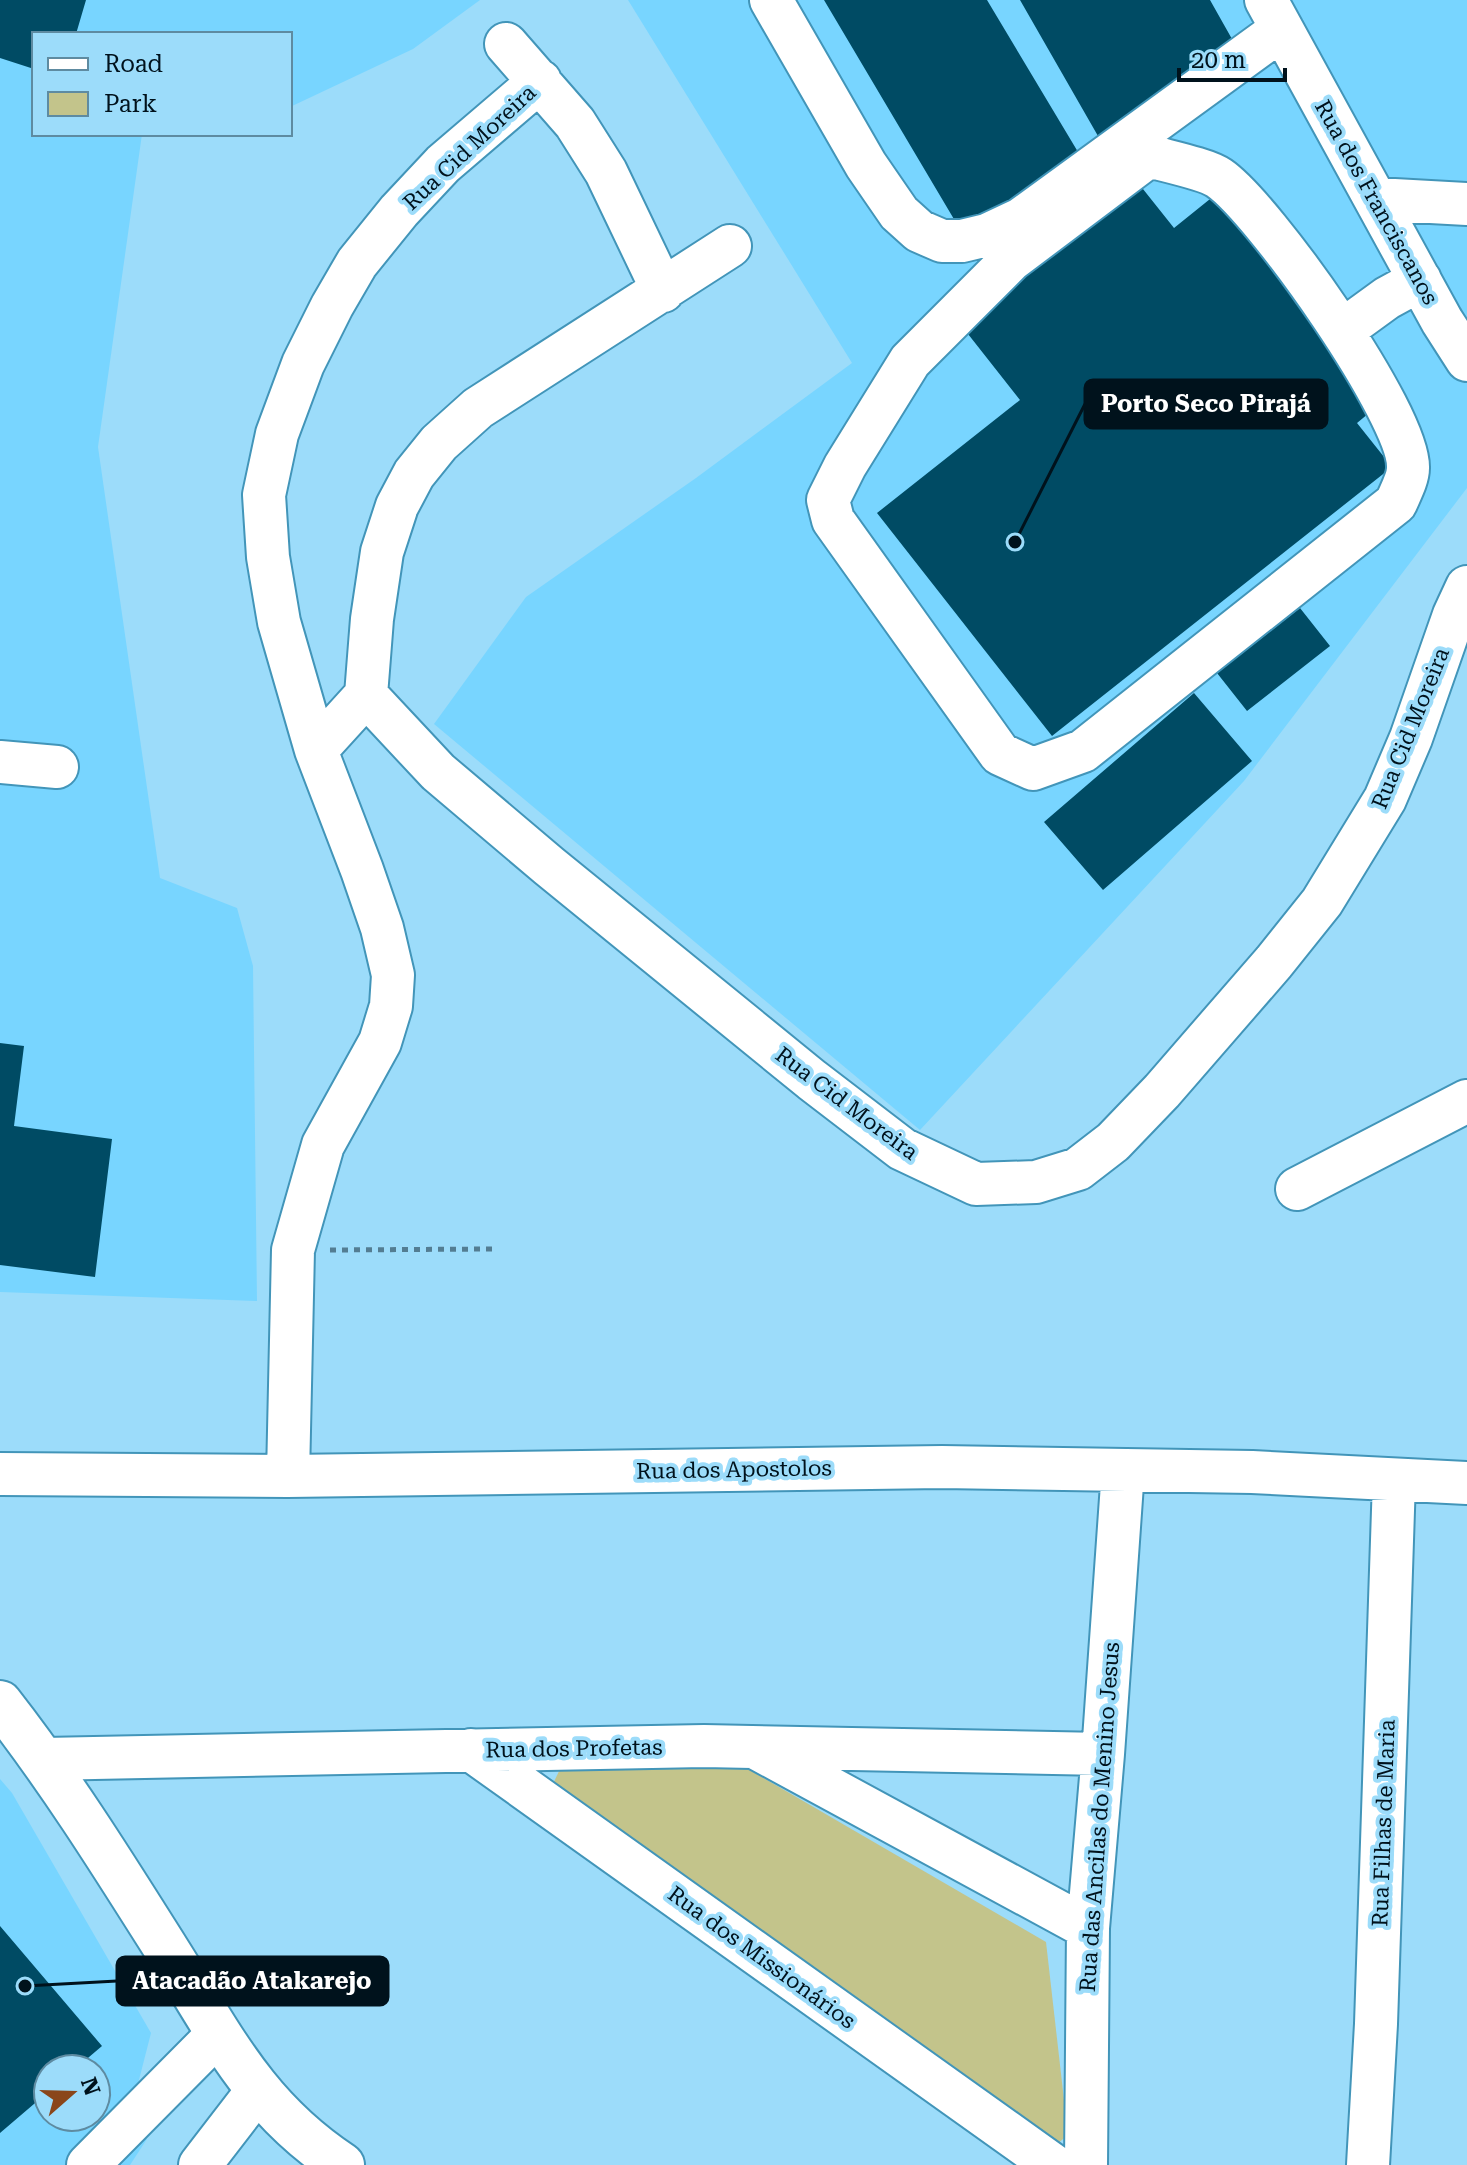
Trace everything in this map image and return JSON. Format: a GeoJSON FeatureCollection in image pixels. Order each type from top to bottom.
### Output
{"type":"FeatureCollection","features":[{"type":"Feature","properties":{"kind":"main road"},"geometry":{"type":"LineString","coordinates":[[0,1703],[44,1759],[257,2091],[298,2132],[342,2165]]}},
{"type":"Feature","properties":{"kind":"street"},"geometry":{"type":"LineString","coordinates":[[771,0],[866,165],[899,213],[919,231],[942,241],[962,241],[987,235],[1021,219],[1274,14]]}},
{"type":"Feature","properties":{"kind":"street","name":"Rua dos Franciscanos"},"geometry":{"type":"LineString","coordinates":[[1274,14],[1467,360]]}},
{"type":"Feature","properties":{"kind":"street","name":"Rua Cid Moreira"},"geometry":{"type":"LineString","coordinates":[[506,44],[575,123],[606,172],[663,291]]}},
{"type":"Feature","properties":{"kind":"street","name":"Rua Cid Moreira"},"geometry":{"type":"LineString","coordinates":[[288,1476],[293,1250],[323,1145],[380,1042],[391,1006],[393,975],[377,914],[316,750],[279,622],[268,557],[264,495],[277,434],[303,364],[357,263],[443,164],[540,81]]}},
{"type":"Feature","properties":{"kind":"street"},"geometry":{"type":"LineString","coordinates":[[1149,156],[1218,177],[1260,220],[1343,330],[1395,422],[1408,468],[1396,503],[1083,751],[1033,769],[1000,754],[833,520],[828,500],[845,466],[910,361],[1011,260],[1149,156]]}},
{"type":"Feature","properties":{"kind":"street"},"geometry":{"type":"LineString","coordinates":[[1376,199],[1467,204]]}},
{"type":"Feature","properties":{"kind":"street"},"geometry":{"type":"LineString","coordinates":[[316,750],[366,695],[372,619],[382,552],[397,506],[414,474],[439,443],[478,408],[730,246]]}},
{"type":"Feature","properties":{"kind":"street"},"geometry":{"type":"LineString","coordinates":[[1343,330],[1387,298],[1420,280]]}},
{"type":"Feature","properties":{"kind":"street","name":"Rua Cid Moreira"},"geometry":{"type":"LineString","coordinates":[[366,695],[438,772],[471,800],[654,953],[902,1149],[976,1184],[1036,1182],[1078,1169],[1113,1142],[1162,1091],[1322,902],[1385,799],[1467,587]]}},
{"type":"Feature","properties":{"kind":"street"},"geometry":{"type":"LineString","coordinates":[[0,762],[57,767]]}},
{"type":"Feature","properties":{"kind":"street"},"geometry":{"type":"LineString","coordinates":[[1297,1189],[1467,1101]]}},
{"type":"Feature","properties":{"kind":"street","name":"Rua dos Apostolos"},"geometry":{"type":"LineString","coordinates":[[0,1474],[288,1476],[942,1467],[1252,1472],[1467,1483]]}},
{"type":"Feature","properties":{"kind":"street","name":"Rua das Ancilas do Menino Jesus"},"geometry":{"type":"LineString","coordinates":[[1086,2165],[1088,1928],[1123,1470]]}},
{"type":"Feature","properties":{"kind":"street","name":"Rua Filhas de Maria"},"geometry":{"type":"LineString","coordinates":[[1368,2165],[1376,2024],[1394,1480]]}},
{"type":"Feature","properties":{"kind":"street"},"geometry":{"type":"LineString","coordinates":[[754,1746],[1088,1928]]}},
{"type":"Feature","properties":{"kind":"street","name":"Rua dos Profetas"},"geometry":{"type":"LineString","coordinates":[[44,1759],[754,1746],[1103,1754]]}},
{"type":"Feature","properties":{"kind":"street","name":"Rua dos Missionários"},"geometry":{"type":"LineString","coordinates":[[471,1750],[1053,2165]]}},
{"type":"Feature","properties":{"kind":"street"},"geometry":{"type":"LineString","coordinates":[[88,2165],[218,2034]]}},
{"type":"Feature","properties":{"kind":"street"},"geometry":{"type":"LineString","coordinates":[[200,2165],[257,2091]]}},
{"type":"Feature","properties":{"kind":"path"},"geometry":{"type":"LineString","coordinates":[[293,1250],[492,1249]]}},
{"type":"Feature","properties":{"kind":"shaded area"},"geometry":{"type":"Polygon","coordinates":[[[0,0],[480,0],[413,49],[292,106],[292,32],[32,32],[32,136],[142,136],[98,447],[160,878],[237,908],[253,966],[257,1301],[0,1292],[0,0]]]}},
{"type":"Feature","properties":{"kind":"shaded area"},"geometry":{"type":"Polygon","coordinates":[[[628,0],[1467,0],[1467,488],[1244,781],[920,1130],[434,724],[526,597],[696,478],[852,363],[628,0]]]}},
{"type":"Feature","properties":{"kind":"shaded area"},"geometry":{"type":"Polygon","coordinates":[[[0,1779],[12,1793],[151,2033],[129,2119],[147,2139],[130,2165],[0,2165],[0,1779]]]}},
{"type":"Feature","properties":{"kind":"green space"},"geometry":{"type":"Polygon","coordinates":[[[736,1762],[1046,1942],[1068,2135],[1057,2144],[551,1788],[561,1767],[736,1762]]]}},
{"type":"Feature","properties":{"kind":"building"},"geometry":{"type":"Polygon","coordinates":[[[0,0],[86,0],[77,32],[32,32],[32,68],[0,58],[0,0]]]}},
{"type":"Feature","properties":{"kind":"building"},"geometry":{"type":"Polygon","coordinates":[[[824,0],[987,0],[1081,157],[961,231],[824,0]]]}},
{"type":"Feature","properties":{"kind":"building"},"geometry":{"type":"Polygon","coordinates":[[[1020,0],[1210,0],[1241,55],[1098,136],[1020,0]]]}},
{"type":"Feature","properties":{"kind":"building"},"geometry":{"type":"Polygon","coordinates":[[[1135,179],[1174,228],[1215,195],[1380,404],[1357,423],[1392,467],[1052,736],[877,513],[1020,400],[957,320],[1135,179]]]}},
{"type":"Feature","properties":{"kind":"building"},"geometry":{"type":"Polygon","coordinates":[[[1300,608],[1330,646],[1247,711],[1217,673],[1300,608]]]}},
{"type":"Feature","properties":{"kind":"building"},"geometry":{"type":"Polygon","coordinates":[[[1194,693],[1252,761],[1103,890],[1044,822],[1194,693]]]}},
{"type":"Feature","properties":{"kind":"building"},"geometry":{"type":"Polygon","coordinates":[[[0,1043],[24,1046],[14,1126],[112,1139],[95,1277],[0,1265],[0,1043]]]}},
{"type":"Feature","properties":{"kind":"building"},"geometry":{"type":"Polygon","coordinates":[[[0,1926],[102,2046],[94,2053],[32,2053],[32,2106],[0,2133],[0,1926]]]}},
{"type":"Feature","properties":{"kind":"place","name":"Porto Seco Pirajá"},"geometry":{"type":"Point","coordinates":[1015,542]}},
{"type":"Feature","properties":{"kind":"place","name":"Atacadão Atakarejo"},"geometry":{"type":"Point","coordinates":[25,1986]}}]}
